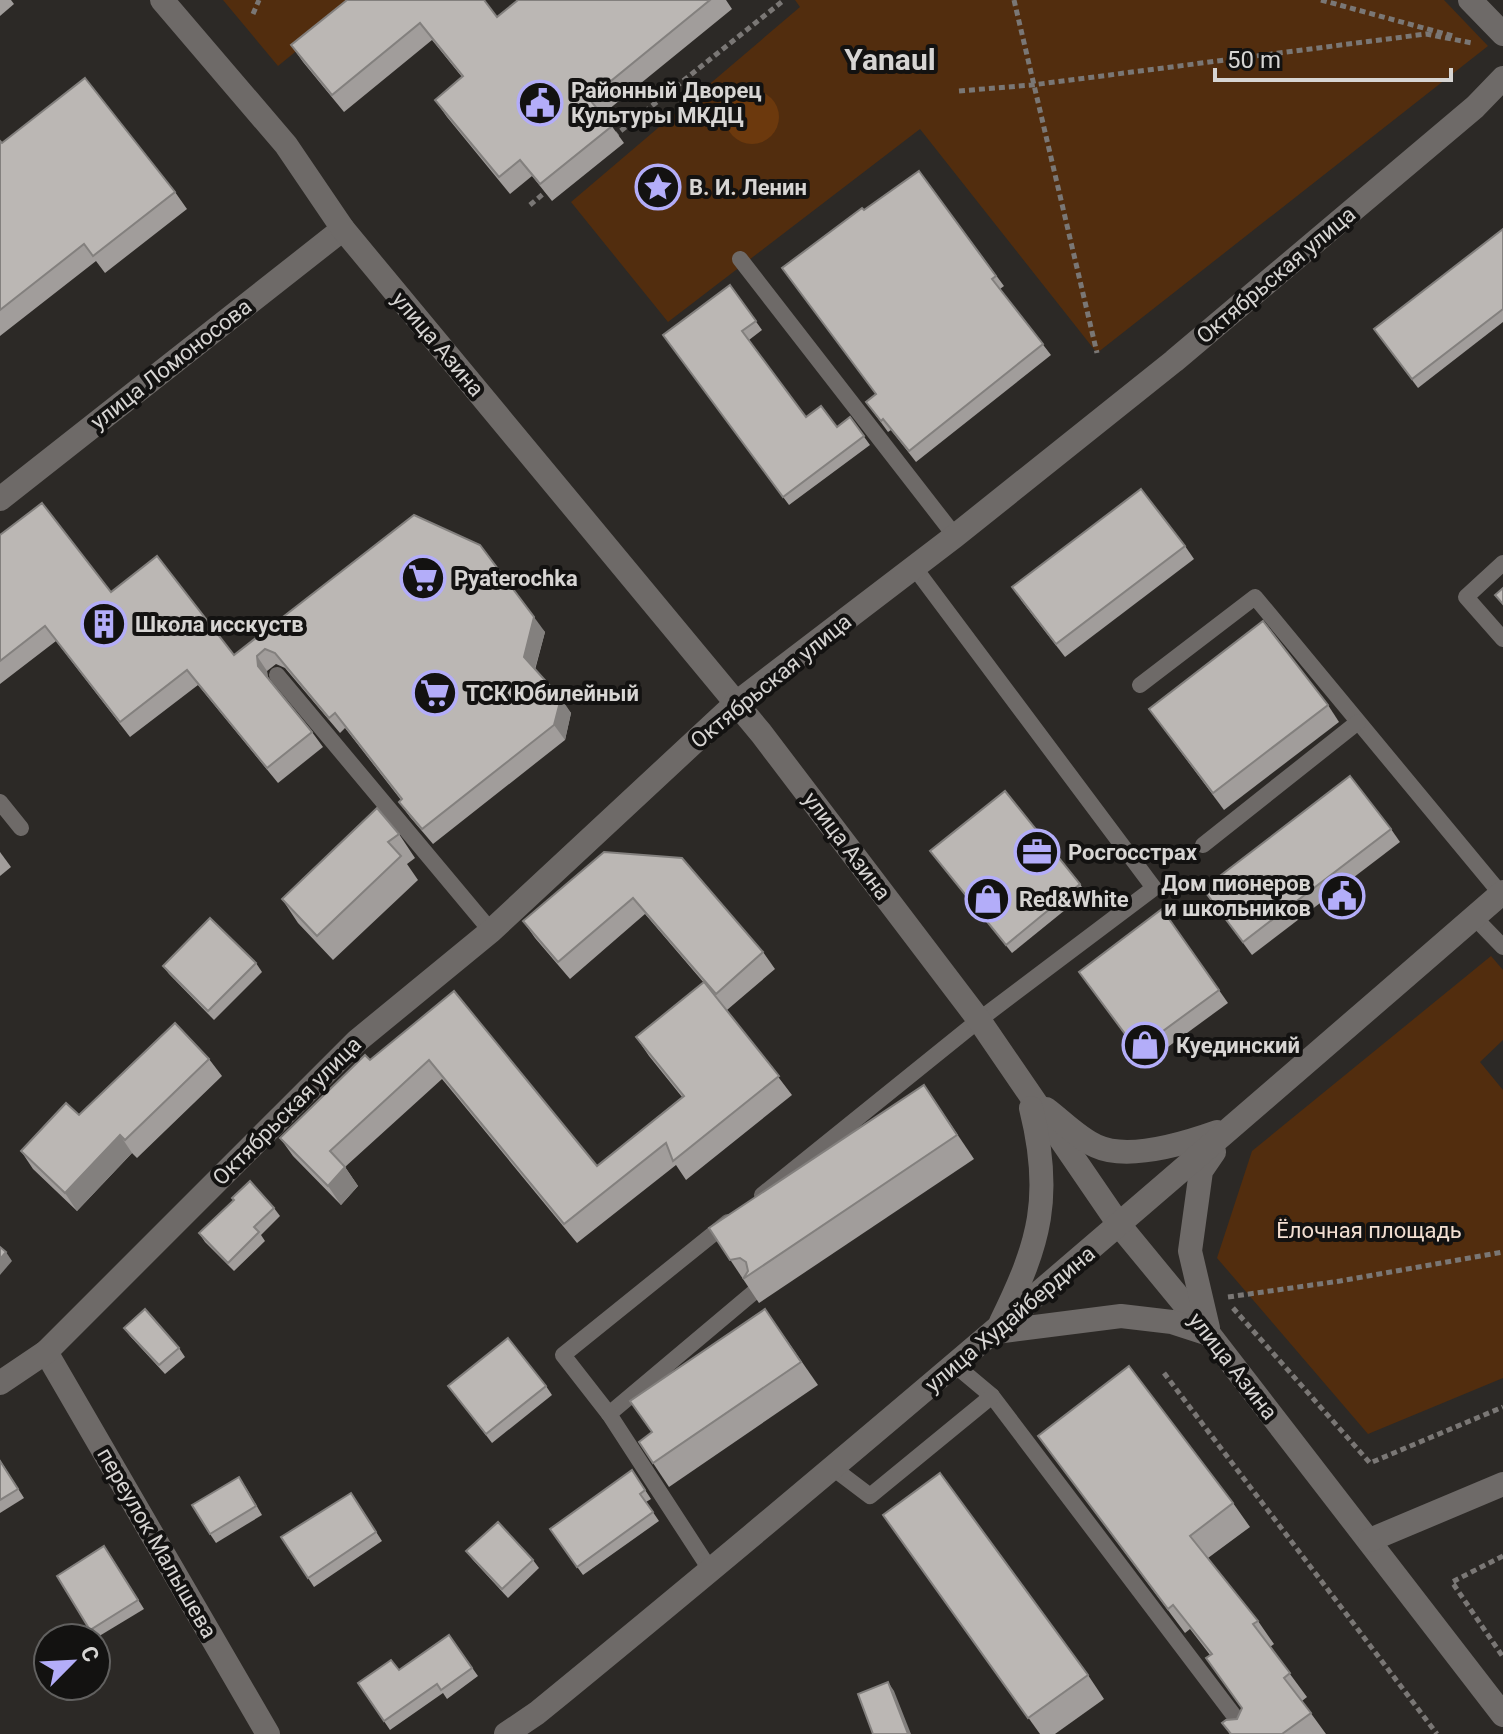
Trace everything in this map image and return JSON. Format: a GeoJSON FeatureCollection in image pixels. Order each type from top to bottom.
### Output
{"type":"FeatureCollection","features":[{"type":"Feature","properties":{"kind":"street","name":"улица Азина"},"geometry":{"type":"LineString","coordinates":[[162,0],[286,145],[343,229],[761,733],[979,1020],[1120,1226],[1209,1334],[1503,1715]]}},
{"type":"Feature","properties":{"kind":"street"},"geometry":{"type":"LineString","coordinates":[[1470,0],[1503,34]]}},
{"type":"Feature","properties":{"kind":"street","name":"Октябрьская улица"},"geometry":{"type":"LineString","coordinates":[[0,1383],[46,1352],[357,1041],[491,931],[735,704],[955,536],[1174,361],[1475,107],[1503,78]]}},
{"type":"Feature","properties":{"kind":"street","name":"улица Ломоносова"},"geometry":{"type":"LineString","coordinates":[[0,499],[343,229]]}},
{"type":"Feature","properties":{"kind":"street","name":"улица Худайбердина"},"geometry":{"type":"LineString","coordinates":[[506,1734],[537,1713],[711,1571],[996,1332],[1502,893]]}},
{"type":"Feature","properties":{"kind":"street"},"geometry":{"type":"LineString","coordinates":[[1028,1095],[1097,1147],[1128,1151],[1178,1146],[1231,1127]]}},
{"type":"Feature","properties":{"kind":"street"},"geometry":{"type":"LineString","coordinates":[[996,1332],[1024,1275],[1035,1245],[1041,1211],[1043,1179],[1028,1095]]}},
{"type":"Feature","properties":{"kind":"street"},"geometry":{"type":"LineString","coordinates":[[1209,1334],[1190,1251],[1201,1171],[1231,1127]]}},
{"type":"Feature","properties":{"kind":"street"},"geometry":{"type":"LineString","coordinates":[[996,1332],[1121,1316],[1172,1322],[1209,1334]]}},
{"type":"Feature","properties":{"kind":"street","name":"переулок Малышева"},"geometry":{"type":"LineString","coordinates":[[46,1352],[268,1734]]}},
{"type":"Feature","properties":{"kind":"street"},"geometry":{"type":"LineString","coordinates":[[1370,1540],[1503,1484]]}},
{"type":"Feature","properties":{"kind":"lane"},"geometry":{"type":"LineString","coordinates":[[740,259],[955,536]]}},
{"type":"Feature","properties":{"kind":"lane"},"geometry":{"type":"LineString","coordinates":[[1503,563],[1466,597],[1503,639]]}},
{"type":"Feature","properties":{"kind":"lane"},"geometry":{"type":"LineString","coordinates":[[711,1571],[609,1414],[563,1355],[979,1020],[1154,888],[914,567]]}},
{"type":"Feature","properties":{"kind":"lane"},"geometry":{"type":"LineString","coordinates":[[1140,685],[1255,597],[1502,893]]}},
{"type":"Feature","properties":{"kind":"lane"},"geometry":{"type":"LineString","coordinates":[[277,675],[491,931]]}},
{"type":"Feature","properties":{"kind":"lane"},"geometry":{"type":"LineString","coordinates":[[1203,845],[1358,722]]}},
{"type":"Feature","properties":{"kind":"lane"},"geometry":{"type":"LineString","coordinates":[[0,802],[21,828]]}},
{"type":"Feature","properties":{"kind":"lane"},"geometry":{"type":"LineString","coordinates":[[1474,917],[1503,947]]}},
{"type":"Feature","properties":{"kind":"lane"},"geometry":{"type":"LineString","coordinates":[[609,1414],[754,1292]]}},
{"type":"Feature","properties":{"kind":"lane"},"geometry":{"type":"LineString","coordinates":[[955,1365],[992,1396],[1248,1734]]}},
{"type":"Feature","properties":{"kind":"lane"},"geometry":{"type":"LineString","coordinates":[[833,1468],[870,1496],[992,1396]]}},
{"type":"Feature","properties":{"kind":"path"},"geometry":{"type":"LineString","coordinates":[[253,14],[259,0]]}},
{"type":"Feature","properties":{"kind":"path"},"geometry":{"type":"LineString","coordinates":[[602,146],[784,0]]}},
{"type":"Feature","properties":{"kind":"path"},"geometry":{"type":"LineString","coordinates":[[1014,0],[1097,353]]}},
{"type":"Feature","properties":{"kind":"path"},"geometry":{"type":"LineString","coordinates":[[959,91],[1032,85],[1426,34],[1473,42],[1321,0]]}},
{"type":"Feature","properties":{"kind":"path"},"geometry":{"type":"LineString","coordinates":[[530,205],[554,185]]}},
{"type":"Feature","properties":{"kind":"path"},"geometry":{"type":"LineString","coordinates":[[1503,1252],[1223,1298],[1370,1463],[1503,1407]]}},
{"type":"Feature","properties":{"kind":"path"},"geometry":{"type":"LineString","coordinates":[[1164,1373],[1437,1734]]}},
{"type":"Feature","properties":{"kind":"path"},"geometry":{"type":"LineString","coordinates":[[1503,1556],[1452,1582],[1503,1657]]}},
{"type":"Feature","properties":{"kind":"green space"},"geometry":{"type":"Polygon","coordinates":[[[223,0],[359,0],[278,66],[223,0]]]}},
{"type":"Feature","properties":{"kind":"green space"},"geometry":{"type":"Polygon","coordinates":[[[795,0],[1444,0],[1488,46],[1097,353],[920,129],[668,322],[571,202],[800,7],[795,0]]]}},
{"type":"Feature","properties":{"kind":"green space","name":"Ёлочная площадь"},"geometry":{"type":"Polygon","coordinates":[[[1491,956],[1503,970],[1503,1040],[1480,1062],[1503,1090],[1503,1378],[1368,1434],[1217,1258],[1252,1151],[1491,956]]]}},
{"type":"Feature","properties":{"kind":"shaded area"},"geometry":{"type":"Polygon","coordinates":[[[752,90],[771,98],[779,117],[771,136],[752,144],[733,136],[725,117],[733,98],[752,90]]]}},
{"type":"Feature","properties":{"kind":"building","name":"Районный Дворец Культуры МКДЦ"},"geometry":{"type":"Polygon","coordinates":[[[347,0],[484,0],[497,17],[518,0],[710,0],[589,99],[612,126],[540,184],[520,160],[499,177],[435,100],[463,76],[420,23],[332,95],[291,45],[347,0]]]}},
{"type":"Feature","properties":{"kind":"building"},"geometry":{"type":"Polygon","coordinates":[[[85,78],[175,192],[93,256],[84,244],[0,310],[0,141],[2,143],[85,78]]]}},
{"type":"Feature","properties":{"kind":"building"},"geometry":{"type":"Polygon","coordinates":[[[919,171],[996,276],[992,279],[1043,344],[909,451],[866,402],[876,394],[782,268],[862,208],[864,210],[919,171]]]}},
{"type":"Feature","properties":{"kind":"building"},"geometry":{"type":"Polygon","coordinates":[[[1503,229],[1503,309],[1412,379],[1374,329],[1503,229]]]}},
{"type":"Feature","properties":{"kind":"building"},"geometry":{"type":"Polygon","coordinates":[[[730,285],[756,321],[742,331],[806,417],[821,406],[837,427],[850,417],[864,436],[783,497],[663,335],[730,285]]]}},
{"type":"Feature","properties":{"kind":"building"},"geometry":{"type":"Polygon","coordinates":[[[1141,489],[1185,546],[1056,644],[1012,587],[1141,489]]]}},
{"type":"Feature","properties":{"kind":"building"},"geometry":{"type":"Polygon","coordinates":[[[42,503],[111,592],[157,556],[234,655],[414,515],[480,545],[534,617],[524,657],[561,698],[554,725],[422,829],[335,713],[329,718],[275,653],[265,649],[257,656],[258,666],[312,732],[267,768],[187,670],[120,722],[45,626],[0,661],[0,535],[42,503]]]}},
{"type":"Feature","properties":{"kind":"building"},"geometry":{"type":"Polygon","coordinates":[[[1503,588],[1503,604],[1495,595],[1503,588]]]}},
{"type":"Feature","properties":{"kind":"building"},"geometry":{"type":"Polygon","coordinates":[[[1263,621],[1328,705],[1213,793],[1149,709],[1263,621]]]}},
{"type":"Feature","properties":{"kind":"building"},"geometry":{"type":"Polygon","coordinates":[[[1350,776],[1391,829],[1243,942],[1203,889],[1350,776]]]}},
{"type":"Feature","properties":{"kind":"building"},"geometry":{"type":"Polygon","coordinates":[[[1005,791],[1080,884],[1006,945],[930,851],[1005,791]]]}},
{"type":"Feature","properties":{"kind":"building"},"geometry":{"type":"Polygon","coordinates":[[[377,808],[399,834],[388,842],[401,856],[317,936],[282,899],[377,808]]]}},
{"type":"Feature","properties":{"kind":"building"},"geometry":{"type":"Polygon","coordinates":[[[604,852],[682,858],[763,952],[716,994],[633,898],[558,962],[523,921],[604,852]]]}},
{"type":"Feature","properties":{"kind":"building"},"geometry":{"type":"Polygon","coordinates":[[[1162,909],[1219,990],[1137,1050],[1079,972],[1162,909]]]}},
{"type":"Feature","properties":{"kind":"building"},"geometry":{"type":"Polygon","coordinates":[[[210,918],[256,963],[208,1011],[163,966],[210,918]]]}},
{"type":"Feature","properties":{"kind":"building"},"geometry":{"type":"Polygon","coordinates":[[[704,982],[779,1076],[673,1161],[666,1143],[564,1224],[429,1060],[330,1151],[345,1167],[328,1186],[280,1138],[365,1055],[370,1060],[454,991],[597,1166],[684,1096],[636,1037],[704,982]]]}},
{"type":"Feature","properties":{"kind":"building"},"geometry":{"type":"Polygon","coordinates":[[[175,1023],[209,1059],[125,1140],[120,1135],[65,1193],[21,1151],[66,1103],[79,1115],[175,1023]]]}},
{"type":"Feature","properties":{"kind":"building"},"geometry":{"type":"Polygon","coordinates":[[[924,1085],[957,1135],[743,1279],[748,1271],[746,1262],[740,1258],[730,1260],[709,1228],[924,1085]]]}},
{"type":"Feature","properties":{"kind":"building"},"geometry":{"type":"Polygon","coordinates":[[[250,1181],[274,1208],[254,1227],[259,1232],[228,1263],[199,1233],[250,1181]]]}},
{"type":"Feature","properties":{"kind":"building"},"geometry":{"type":"Polygon","coordinates":[[[145,1309],[179,1348],[159,1365],[124,1328],[145,1309]]]}},
{"type":"Feature","properties":{"kind":"building"},"geometry":{"type":"Polygon","coordinates":[[[765,1309],[801,1362],[653,1463],[639,1442],[652,1432],[630,1401],[765,1309]]]}},
{"type":"Feature","properties":{"kind":"building"},"geometry":{"type":"Polygon","coordinates":[[[508,1338],[546,1386],[486,1434],[448,1386],[508,1338]]]}},
{"type":"Feature","properties":{"kind":"building"},"geometry":{"type":"Polygon","coordinates":[[[1129,1366],[1233,1503],[1190,1536],[1258,1621],[1253,1624],[1290,1673],[1284,1678],[1311,1713],[1282,1734],[1231,1734],[1222,1723],[1237,1719],[1242,1708],[1206,1658],[1212,1654],[1173,1605],[1168,1609],[1038,1436],[1129,1366]]]}},
{"type":"Feature","properties":{"kind":"building"},"geometry":{"type":"Polygon","coordinates":[[[0,1461],[18,1489],[0,1500],[0,1461]]]}},
{"type":"Feature","properties":{"kind":"building"},"geometry":{"type":"Polygon","coordinates":[[[632,1470],[645,1490],[640,1494],[653,1512],[577,1567],[550,1529],[632,1470]]]}},
{"type":"Feature","properties":{"kind":"building"},"geometry":{"type":"Polygon","coordinates":[[[940,1473],[1088,1675],[1028,1718],[883,1515],[940,1473]]]}},
{"type":"Feature","properties":{"kind":"building"},"geometry":{"type":"Polygon","coordinates":[[[239,1477],[256,1506],[210,1534],[192,1505],[239,1477]]]}},
{"type":"Feature","properties":{"kind":"building"},"geometry":{"type":"Polygon","coordinates":[[[351,1493],[376,1532],[308,1578],[281,1537],[351,1493]]]}},
{"type":"Feature","properties":{"kind":"building"},"geometry":{"type":"Polygon","coordinates":[[[498,1522],[533,1560],[502,1589],[466,1551],[498,1522]]]}},
{"type":"Feature","properties":{"kind":"building"},"geometry":{"type":"Polygon","coordinates":[[[104,1546],[138,1600],[103,1622],[85,1622],[57,1576],[104,1546]]]}},
{"type":"Feature","properties":{"kind":"building"},"geometry":{"type":"Polygon","coordinates":[[[449,1635],[472,1668],[441,1690],[437,1684],[384,1721],[358,1683],[391,1660],[399,1670],[449,1635]]]}},
{"type":"Feature","properties":{"kind":"building"},"geometry":{"type":"Polygon","coordinates":[[[888,1682],[908,1734],[873,1734],[858,1694],[888,1682]]]}},
{"type":"Feature","properties":{"kind":"place","name":"Районный Дворец Культуры МКДЦ"},"geometry":{"type":"Point","coordinates":[540,103]}},
{"type":"Feature","properties":{"kind":"place","name":"В. И. Ленин"},"geometry":{"type":"Point","coordinates":[658,187]}},
{"type":"Feature","properties":{"kind":"place","name":"Pyaterochka"},"geometry":{"type":"Point","coordinates":[423,578]}},
{"type":"Feature","properties":{"kind":"place","name":"Школа исскуств"},"geometry":{"type":"Point","coordinates":[104,624]}},
{"type":"Feature","properties":{"kind":"place","name":"ТСК Юбилейный"},"geometry":{"type":"Point","coordinates":[435,693]}},
{"type":"Feature","properties":{"kind":"place","name":"Росгосстрах"},"geometry":{"type":"Point","coordinates":[1037,852]}},
{"type":"Feature","properties":{"kind":"place","name":"Дом пионеров и школьников"},"geometry":{"type":"Point","coordinates":[1342,896]}},
{"type":"Feature","properties":{"kind":"place","name":"Red&White"},"geometry":{"type":"Point","coordinates":[988,899]}},
{"type":"Feature","properties":{"kind":"place","name":"Куединский"},"geometry":{"type":"Point","coordinates":[1145,1045]}},
{"type":"Feature","properties":{"kind":"district","name":"Yanaul"},"geometry":{"type":"Point","coordinates":[890,59]}}]}
